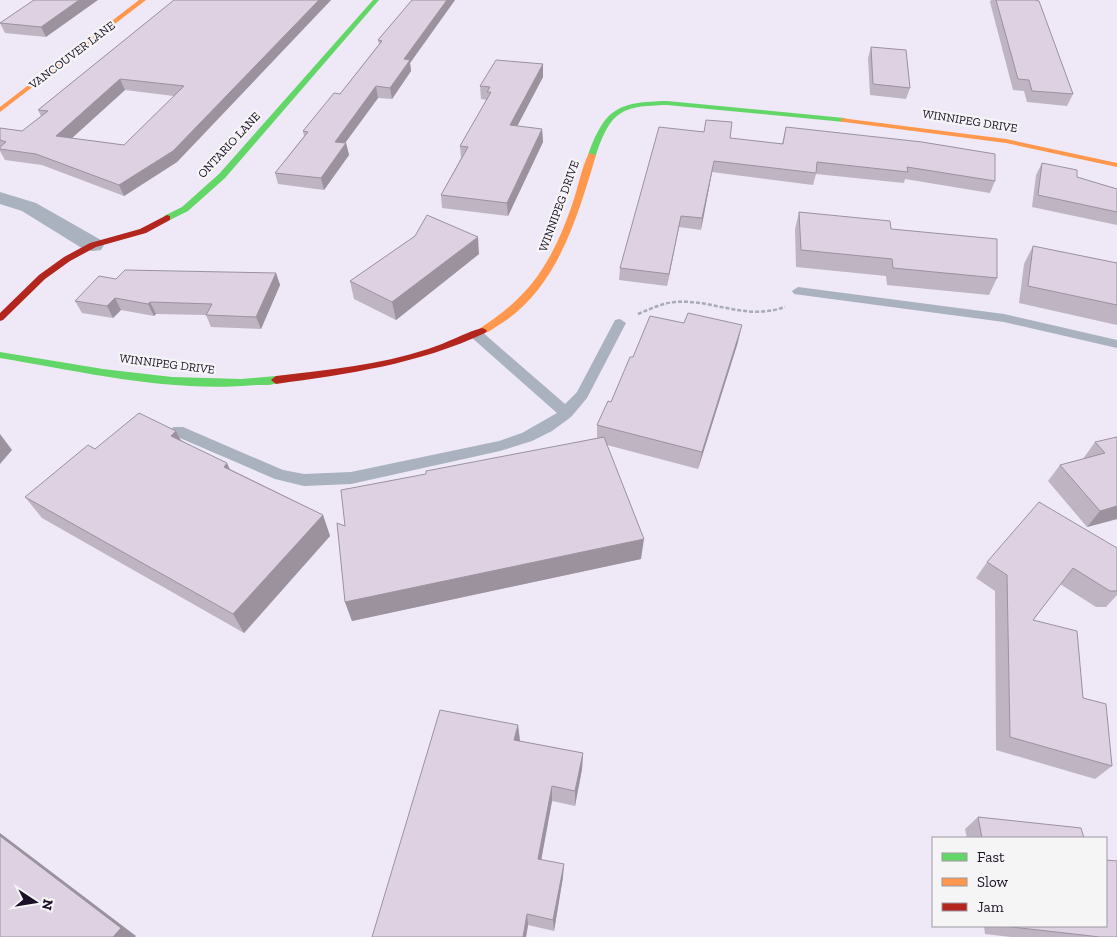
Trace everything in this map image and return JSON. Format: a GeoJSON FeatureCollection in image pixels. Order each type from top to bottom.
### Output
{"type":"FeatureCollection","features":[{"type":"Feature","properties":{"kind":"street","name":"VANCOUVER LANE"},"geometry":{"type":"LineString","coordinates":[[0,110],[143,0]]}},
{"type":"Feature","properties":{"kind":"street","name":"ONTARIO LANE"},"geometry":{"type":"LineString","coordinates":[[0,318],[42,277],[93,245],[143,231],[185,209],[222,176],[376,0]]}},
{"type":"Feature","properties":{"kind":"street","name":"WINNIPEG DRIVE"},"geometry":{"type":"LineString","coordinates":[[0,355],[194,384],[234,384],[387,365],[430,354],[476,334],[510,312],[534,291],[551,269],[577,202],[597,139],[612,113],[635,104],[667,103],[915,127],[1070,152],[1117,164]]}},
{"type":"Feature","properties":{"kind":"street"},"geometry":{"type":"LineString","coordinates":[[0,198],[29,207],[93,245]]}},
{"type":"Feature","properties":{"kind":"lane"},"geometry":{"type":"LineString","coordinates":[[798,290],[1004,318],[1117,344]]}},
{"type":"Feature","properties":{"kind":"lane"},"geometry":{"type":"LineString","coordinates":[[178,431],[280,476],[304,480],[328,481],[351,478],[500,446],[528,437],[547,427],[566,413],[582,395],[620,323]]}},
{"type":"Feature","properties":{"kind":"lane"},"geometry":{"type":"LineString","coordinates":[[476,334],[566,413]]}},
{"type":"Feature","properties":{"kind":"path"},"geometry":{"type":"LineString","coordinates":[[620,323],[647,310],[665,304],[680,302],[749,312],[777,311],[794,302],[798,296],[798,290]]}},
{"type":"Feature","properties":{"kind":"building"},"geometry":{"type":"Polygon","coordinates":[[[34,0],[79,0],[41,27],[0,23],[34,0]]]}},
{"type":"Feature","properties":{"kind":"building"},"geometry":{"type":"Polygon","coordinates":[[[174,0],[319,0],[173,151],[119,185],[36,154],[0,149],[6,142],[0,140],[0,128],[22,131],[48,111],[38,110],[174,0]],[[120,79],[56,136],[124,145],[184,86],[120,79]]]}},
{"type":"Feature","properties":{"kind":"building"},"geometry":{"type":"Polygon","coordinates":[[[412,0],[447,0],[404,59],[410,60],[390,88],[376,86],[335,142],[346,143],[321,178],[275,173],[308,132],[303,131],[334,93],[340,94],[382,41],[378,40],[412,0]]]}},
{"type":"Feature","properties":{"kind":"building"},"geometry":{"type":"Polygon","coordinates":[[[996,0],[1039,1],[1073,94],[1032,91],[1029,80],[1018,79],[996,0]]]}},
{"type":"Feature","properties":{"kind":"building"},"geometry":{"type":"Polygon","coordinates":[[[871,47],[906,50],[910,88],[873,84],[871,47]]]}},
{"type":"Feature","properties":{"kind":"building"},"geometry":{"type":"Polygon","coordinates":[[[496,60],[543,64],[510,125],[542,129],[507,203],[441,195],[468,147],[460,146],[491,92],[487,92],[490,87],[480,86],[496,60]]]}},
{"type":"Feature","properties":{"kind":"building"},"geometry":{"type":"Polygon","coordinates":[[[706,120],[732,122],[730,138],[783,144],[786,127],[922,142],[995,154],[995,181],[907,167],[908,172],[817,162],[816,173],[714,161],[702,218],[681,216],[669,274],[620,268],[659,127],[704,132],[706,120]]]}},
{"type":"Feature","properties":{"kind":"building"},"geometry":{"type":"Polygon","coordinates":[[[1042,163],[1077,170],[1077,177],[1117,189],[1117,212],[1038,195],[1042,163]]]}},
{"type":"Feature","properties":{"kind":"building"},"geometry":{"type":"Polygon","coordinates":[[[799,212],[890,221],[891,229],[997,239],[997,278],[893,268],[892,259],[801,250],[799,212]]]}},
{"type":"Feature","properties":{"kind":"building"},"geometry":{"type":"Polygon","coordinates":[[[427,215],[478,237],[392,302],[350,281],[415,236],[427,215]]]}},
{"type":"Feature","properties":{"kind":"building"},"geometry":{"type":"Polygon","coordinates":[[[1033,246],[1117,263],[1117,305],[1028,286],[1033,246]]]}},
{"type":"Feature","properties":{"kind":"building"},"geometry":{"type":"Polygon","coordinates":[[[125,270],[276,273],[256,317],[206,315],[212,304],[150,302],[148,304],[115,298],[107,306],[75,301],[99,276],[116,279],[125,270]]]}},
{"type":"Feature","properties":{"kind":"building"},"geometry":{"type":"Polygon","coordinates":[[[688,313],[742,325],[702,452],[597,425],[608,401],[611,402],[630,357],[633,357],[650,316],[684,323],[688,313]]]}},
{"type":"Feature","properties":{"kind":"building"},"geometry":{"type":"Polygon","coordinates":[[[139,413],[176,431],[171,436],[227,463],[224,467],[323,515],[233,614],[25,497],[88,445],[95,449],[139,413]]]}},
{"type":"Feature","properties":{"kind":"building"},"geometry":{"type":"Polygon","coordinates":[[[604,437],[644,539],[345,602],[337,523],[345,526],[341,490],[426,474],[426,471],[604,437]]]}},
{"type":"Feature","properties":{"kind":"building"},"geometry":{"type":"Polygon","coordinates":[[[1117,437],[1117,506],[1100,511],[1060,465],[1105,453],[1095,442],[1117,437]]]}},
{"type":"Feature","properties":{"kind":"building"},"geometry":{"type":"Polygon","coordinates":[[[1039,502],[1117,548],[1117,591],[1110,591],[1073,568],[1033,620],[1077,631],[1083,698],[1106,704],[1112,766],[1010,737],[1007,575],[987,562],[1039,502]]]}},
{"type":"Feature","properties":{"kind":"building"},"geometry":{"type":"Polygon","coordinates":[[[440,710],[518,725],[514,740],[583,753],[575,791],[552,786],[538,859],[564,864],[553,920],[527,914],[523,937],[372,937],[440,710]]]}},
{"type":"Feature","properties":{"kind":"building"},"geometry":{"type":"Polygon","coordinates":[[[978,817],[1081,828],[1084,837],[982,837],[978,817]]]}},
{"type":"Feature","properties":{"kind":"building"},"geometry":{"type":"Polygon","coordinates":[[[0,836],[121,928],[113,937],[0,937],[0,836]]]}},
{"type":"Feature","properties":{"kind":"building"},"geometry":{"type":"Polygon","coordinates":[[[1107,860],[1117,861],[1117,937],[1100,937],[1012,927],[1107,927],[1107,860]]]}},
{"type":"Feature","properties":{"kind":"traffic: fast"},"geometry":{"type":"LineString","coordinates":[[167,218],[185,209],[222,176],[376,0]]}},
{"type":"Feature","properties":{"kind":"traffic: fast"},"geometry":{"type":"LineString","coordinates":[[592,155],[603,127],[610,118],[627,107],[651,103],[844,120]]}},
{"type":"Feature","properties":{"kind":"traffic: fast"},"geometry":{"type":"LineString","coordinates":[[0,355],[172,381],[241,383],[276,380]]}},
{"type":"Feature","properties":{"kind":"traffic: slow"},"geometry":{"type":"LineString","coordinates":[[0,110],[143,0]]}},
{"type":"Feature","properties":{"kind":"traffic: slow"},"geometry":{"type":"LineString","coordinates":[[844,120],[1006,141],[1117,165]]}},
{"type":"Feature","properties":{"kind":"traffic: slow"},"geometry":{"type":"LineString","coordinates":[[482,331],[506,316],[542,278],[566,231],[592,155]]}},
{"type":"Feature","properties":{"kind":"traffic: jam"},"geometry":{"type":"LineString","coordinates":[[0,318],[42,277],[67,259],[93,245],[143,231],[167,218]]}},
{"type":"Feature","properties":{"kind":"traffic: jam"},"geometry":{"type":"LineString","coordinates":[[276,380],[355,369],[407,359],[458,342],[482,331]]}}]}
